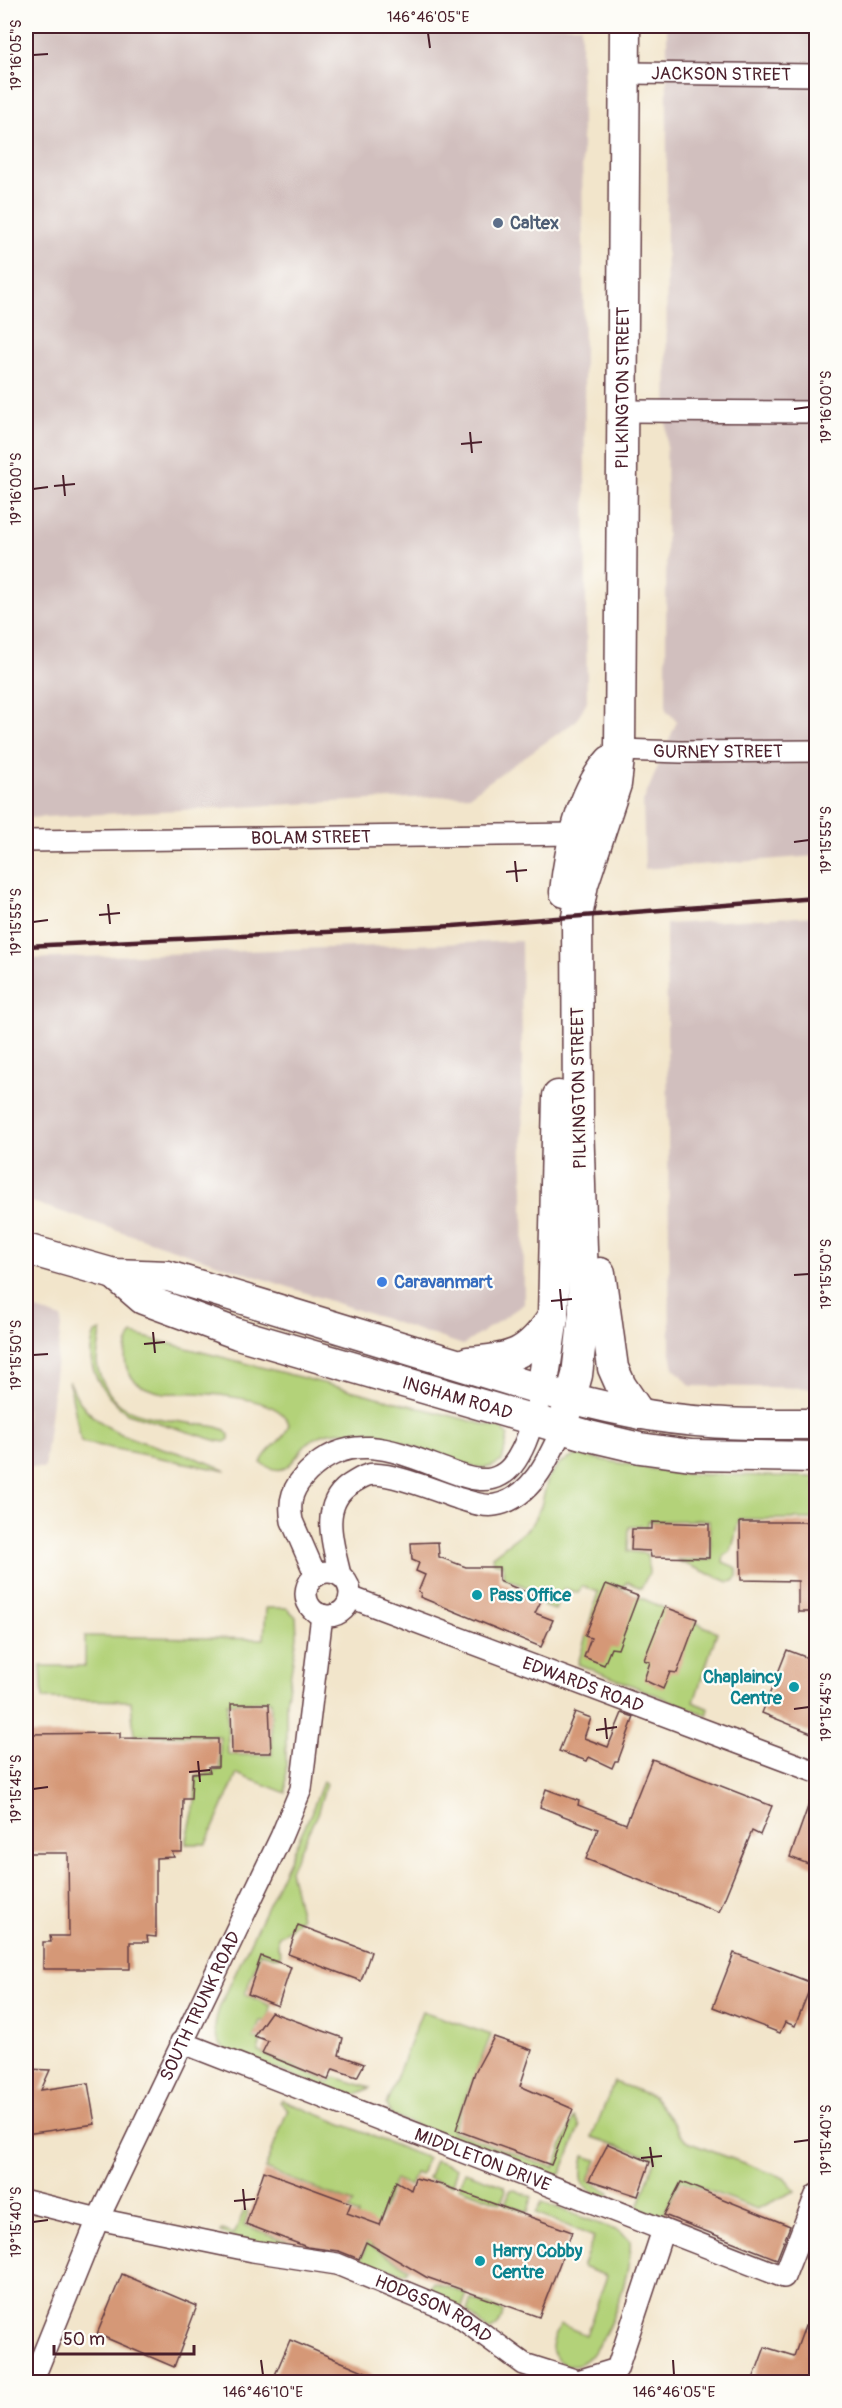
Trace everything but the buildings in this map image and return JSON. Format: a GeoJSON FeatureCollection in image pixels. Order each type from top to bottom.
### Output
{"type":"FeatureCollection","features":[{"type":"Feature","properties":{"kind":"street","name":"PILKINGTON STREET"},"geometry":{"type":"LineString","coordinates":[[316,1576],[292,1521],[290,1500],[302,1478],[325,1458],[354,1447],[372,1447],[390,1450],[460,1475],[491,1479],[500,1476],[512,1466],[518,1456],[542,1390],[553,1317],[562,918],[585,838],[616,784],[620,750],[625,26]]}},
{"type":"Feature","properties":{"kind":"street","name":"JACKSON STREET"},"geometry":{"type":"LineString","coordinates":[[626,73],[816,75]]}},
{"type":"Feature","properties":{"kind":"street"},"geometry":{"type":"LineString","coordinates":[[623,411],[816,412]]}},
{"type":"Feature","properties":{"kind":"street","name":"GURNEY STREET"},"geometry":{"type":"LineString","coordinates":[[620,750],[816,751]]}},
{"type":"Feature","properties":{"kind":"street","name":"PILKINGTON STREET"},"geometry":{"type":"LineString","coordinates":[[562,1429],[572,1399],[580,1360],[584,1313],[578,1121],[577,916],[583,884],[585,838]]}},
{"type":"Feature","properties":{"kind":"street","name":"BOLAM STREET"},"geometry":{"type":"LineString","coordinates":[[26,841],[585,838]]}},
{"type":"Feature","properties":{"kind":"street"},"geometry":{"type":"LineString","coordinates":[[578,1121],[613,1368],[621,1386],[640,1414]]}},
{"type":"Feature","properties":{"kind":"street","name":"INGHAM ROAD"},"geometry":{"type":"LineString","coordinates":[[26,1249],[114,1274],[168,1276],[572,1399],[640,1414],[709,1422],[816,1424]]}},
{"type":"Feature","properties":{"kind":"street","name":"INGHAM ROAD"},"geometry":{"type":"LineString","coordinates":[[114,1274],[143,1299],[238,1334],[562,1429],[640,1448],[691,1455],[816,1457]]}},
{"type":"Feature","properties":{"kind":"street"},"geometry":{"type":"LineString","coordinates":[[450,1363],[499,1360],[510,1357],[521,1352],[534,1341],[553,1317]]}},
{"type":"Feature","properties":{"kind":"street"},"geometry":{"type":"LineString","coordinates":[[340,1575],[324,1572],[316,1576],[308,1587],[307,1600],[315,1612],[322,1615],[337,1614],[343,1610],[350,1597],[346,1581],[340,1575],[330,1523],[332,1508],[345,1488],[369,1474],[387,1475],[480,1505],[496,1505],[510,1499],[527,1487],[540,1473],[562,1429]]}},
{"type":"Feature","properties":{"kind":"street","name":"EDWARDS ROAD"},"geometry":{"type":"LineString","coordinates":[[350,1597],[816,1772]]}},
{"type":"Feature","properties":{"kind":"street","name":"SOUTH TRUNK ROAD"},"geometry":{"type":"LineString","coordinates":[[32,2382],[98,2219],[281,1837],[301,1789],[322,1615]]}},
{"type":"Feature","properties":{"kind":"street","name":"MIDDLETON DRIVE"},"geometry":{"type":"LineString","coordinates":[[181,2042],[784,2277],[816,2195]]}},
{"type":"Feature","properties":{"kind":"street"},"geometry":{"type":"LineString","coordinates":[[26,2201],[98,2219]]}},
{"type":"Feature","properties":{"kind":"street","name":"HODGSON ROAD"},"geometry":{"type":"LineString","coordinates":[[98,2219],[253,2251],[337,2264],[453,2312],[524,2364],[579,2381],[617,2369],[663,2230]]}},
{"type":"Feature","properties":{"kind":"shaded area"},"geometry":{"type":"Polygon","coordinates":[[[26,26],[581,26],[587,701],[576,721],[470,795],[26,818],[26,26]]]}},
{"type":"Feature","properties":{"kind":"shaded area"},"geometry":{"type":"Polygon","coordinates":[[[667,26],[816,26],[816,856],[645,869],[643,802],[677,721],[666,710],[667,26]]]}},
{"type":"Feature","properties":{"kind":"shaded area"},"geometry":{"type":"Polygon","coordinates":[[[816,916],[816,1388],[691,1386],[674,1368],[670,1348],[666,924],[816,916]]]}},
{"type":"Feature","properties":{"kind":"shaded area"},"geometry":{"type":"Polygon","coordinates":[[[521,941],[524,1304],[463,1345],[26,1200],[26,959],[521,941]]]}},
{"type":"Feature","properties":{"kind":"shaded area"},"geometry":{"type":"Polygon","coordinates":[[[26,1307],[62,1318],[44,1468],[26,1467],[26,1307]]]}},
{"type":"Feature","properties":{"kind":"green space"},"geometry":{"type":"Polygon","coordinates":[[[101,1331],[98,1369],[105,1387],[117,1402],[141,1414],[217,1427],[225,1430],[229,1439],[225,1442],[218,1441],[127,1413],[118,1406],[102,1388],[93,1368],[92,1345],[95,1333],[101,1331]]]}},
{"type":"Feature","properties":{"kind":"green space"},"geometry":{"type":"Polygon","coordinates":[[[132,1334],[502,1429],[508,1435],[502,1461],[480,1468],[443,1458],[379,1434],[338,1432],[325,1434],[310,1441],[287,1467],[272,1469],[261,1463],[287,1430],[289,1424],[282,1414],[264,1404],[240,1398],[191,1393],[163,1393],[148,1389],[132,1378],[128,1371],[125,1354],[132,1334]]]}},
{"type":"Feature","properties":{"kind":"green space"},"geometry":{"type":"Polygon","coordinates":[[[69,1381],[80,1402],[94,1417],[111,1429],[148,1444],[208,1462],[226,1471],[81,1442],[69,1381]]]}},
{"type":"Feature","properties":{"kind":"green space"},"geometry":{"type":"Polygon","coordinates":[[[577,1455],[678,1474],[816,1477],[816,1519],[739,1519],[732,1548],[724,1555],[723,1562],[737,1568],[737,1577],[734,1581],[729,1582],[676,1560],[712,1560],[709,1520],[648,1521],[648,1526],[629,1527],[628,1551],[647,1554],[649,1573],[641,1588],[627,1582],[624,1587],[610,1584],[717,1632],[694,1702],[709,1709],[707,1715],[578,1664],[598,1592],[582,1586],[578,1593],[564,1588],[555,1610],[543,1606],[546,1596],[503,1577],[503,1564],[494,1562],[492,1556],[530,1527],[541,1506],[548,1478],[560,1463],[577,1455]]]}},
{"type":"Feature","properties":{"kind":"green space"},"geometry":{"type":"Polygon","coordinates":[[[266,1608],[287,1608],[296,1617],[297,1636],[286,1702],[286,1793],[237,1774],[206,1844],[186,1844],[195,1803],[196,1777],[220,1769],[220,1736],[134,1735],[131,1701],[43,1699],[41,1666],[85,1666],[85,1636],[264,1639],[266,1608]],[[271,1701],[227,1703],[228,1755],[272,1755],[271,1701]]]}},
{"type":"Feature","properties":{"kind":"green space"},"geometry":{"type":"Polygon","coordinates":[[[323,1782],[326,1784],[317,1814],[290,1870],[301,1918],[278,1937],[281,1954],[278,1958],[260,1953],[245,1994],[271,2006],[266,2021],[260,2021],[253,2038],[261,2041],[258,2052],[329,2082],[335,2077],[370,2088],[351,2097],[225,2050],[217,2040],[215,2029],[220,2006],[311,1813],[323,1782]]]}},
{"type":"Feature","properties":{"kind":"green space"},"geometry":{"type":"Polygon","coordinates":[[[422,2011],[491,2035],[452,2131],[554,2168],[574,2117],[580,2127],[561,2174],[549,2177],[392,2116],[386,2105],[422,2011]]]}},
{"type":"Feature","properties":{"kind":"green space"},"geometry":{"type":"Polygon","coordinates":[[[614,2082],[653,2096],[687,2142],[784,2178],[795,2191],[757,2209],[680,2180],[662,2218],[637,2211],[655,2158],[592,2137],[614,2082]]]}},
{"type":"Feature","properties":{"kind":"green space"},"geometry":{"type":"Polygon","coordinates":[[[282,2100],[427,2158],[421,2175],[415,2173],[410,2186],[395,2179],[371,2246],[409,2269],[406,2273],[360,2262],[372,2230],[357,2222],[358,2215],[349,2211],[353,2203],[265,2169],[288,2109],[280,2102],[282,2100]]]}},
{"type":"Feature","properties":{"kind":"green space"},"geometry":{"type":"Polygon","coordinates":[[[584,2156],[597,2160],[588,2181],[610,2192],[607,2199],[592,2192],[584,2184],[582,2172],[584,2156]]]}},
{"type":"Feature","properties":{"kind":"green space"},"geometry":{"type":"Polygon","coordinates":[[[435,2160],[457,2168],[452,2185],[428,2178],[435,2160]]]}},
{"type":"Feature","properties":{"kind":"green space"},"geometry":{"type":"Polygon","coordinates":[[[465,2172],[504,2186],[506,2190],[501,2203],[458,2187],[465,2172]]]}},
{"type":"Feature","properties":{"kind":"green space"},"geometry":{"type":"Polygon","coordinates":[[[515,2190],[532,2197],[528,2212],[505,2204],[510,2191],[515,2190]]]}},
{"type":"Feature","properties":{"kind":"green space"},"geometry":{"type":"Polygon","coordinates":[[[542,2202],[618,2231],[630,2240],[627,2270],[617,2306],[601,2341],[592,2354],[578,2365],[567,2365],[558,2360],[553,2351],[553,2341],[560,2324],[586,2335],[607,2276],[582,2267],[594,2237],[536,2213],[542,2202]]]}},
{"type":"Feature","properties":{"kind":"green space"},"geometry":{"type":"Polygon","coordinates":[[[244,2211],[248,2212],[244,2225],[338,2260],[236,2239],[220,2233],[222,2230],[234,2234],[244,2211]]]}},
{"type":"Feature","properties":{"kind":"green space"},"geometry":{"type":"Polygon","coordinates":[[[433,2282],[467,2294],[461,2310],[429,2291],[433,2282]]]}},
{"type":"Feature","properties":{"kind":"green space"},"geometry":{"type":"Polygon","coordinates":[[[471,2299],[503,2311],[497,2325],[489,2331],[467,2311],[471,2299]]]}},
{"type":"Feature","properties":{"kind":"railway"},"geometry":{"type":"LineString","coordinates":[[26,946],[453,926],[816,898]]}},
{"type":"Feature","properties":{"kind":"place","name":"Caltex"},"geometry":{"type":"Point","coordinates":[498,223]}},
{"type":"Feature","properties":{"kind":"place","name":"Caravanmart"},"geometry":{"type":"Point","coordinates":[382,1282]}},
{"type":"Feature","properties":{"kind":"place","name":"Pass Office"},"geometry":{"type":"Point","coordinates":[477,1595]}},
{"type":"Feature","properties":{"kind":"place","name":"Chaplaincy Centre"},"geometry":{"type":"Point","coordinates":[794,1687]}},
{"type":"Feature","properties":{"kind":"place","name":"Harry Cobby Centre"},"geometry":{"type":"Point","coordinates":[480,2261]}}]}
